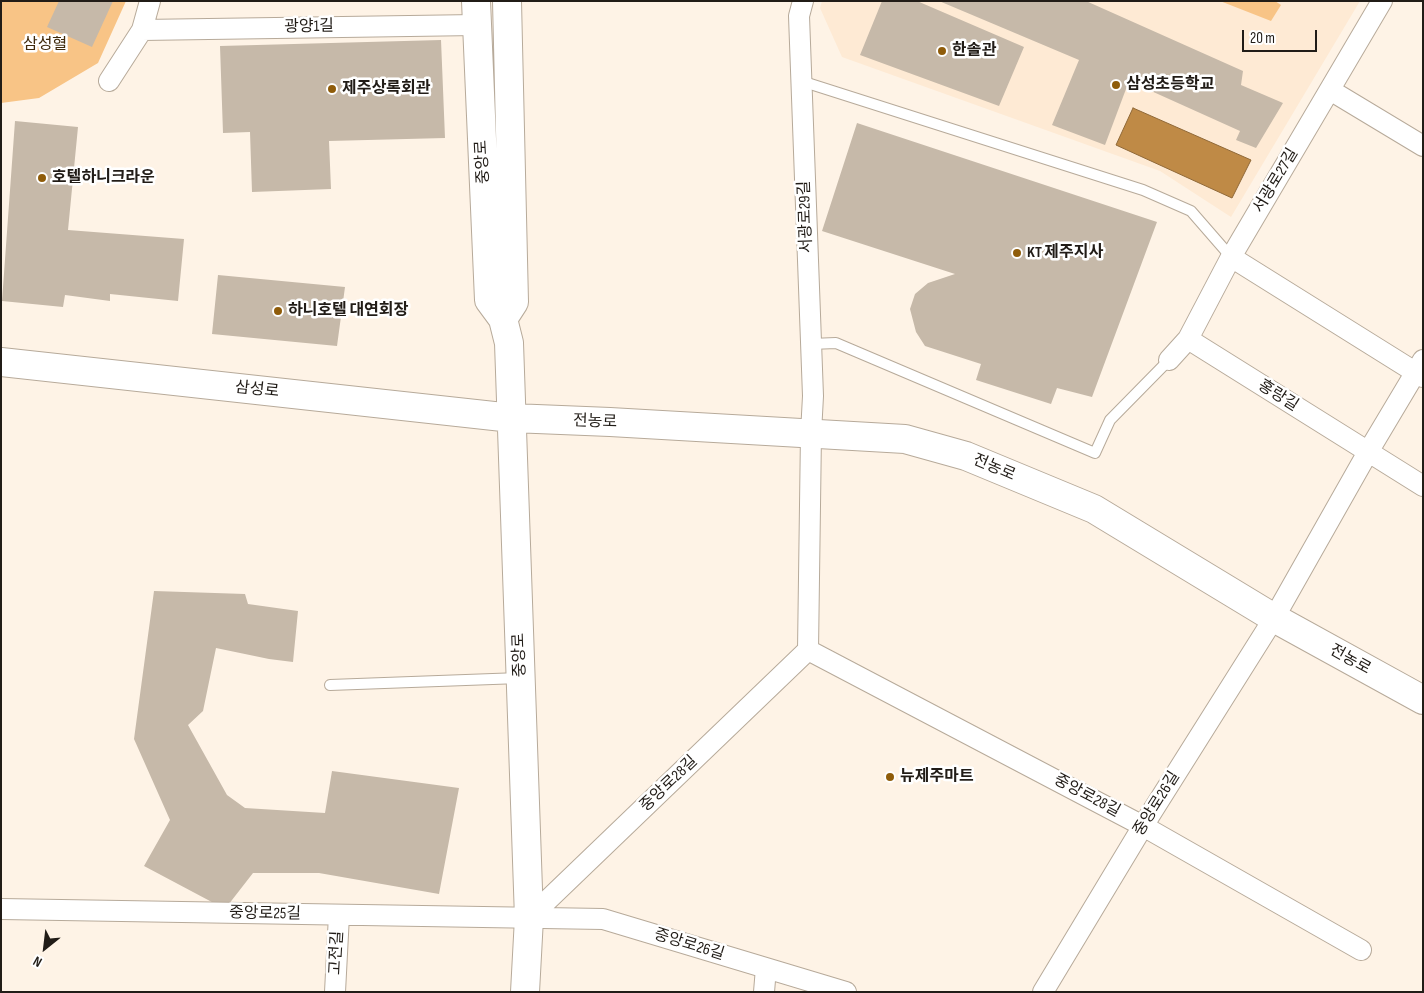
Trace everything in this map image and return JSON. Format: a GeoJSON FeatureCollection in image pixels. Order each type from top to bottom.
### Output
{"type":"FeatureCollection","features":[{"type":"Feature","properties":{"kind":"street"},"geometry":{"type":"LineString","coordinates":[[109,80],[142,30],[150,1]]}},
{"type":"Feature","properties":{"kind":"street","name":"중앙로"},"geometry":{"type":"LineString","coordinates":[[502,319],[514,302],[507,1]]}},
{"type":"Feature","properties":{"kind":"street","name":"서광로29길"},"geometry":{"type":"LineString","coordinates":[[803,1],[798,16],[813,396],[810,433]]}},
{"type":"Feature","properties":{"kind":"street","name":"서광로27길"},"geometry":{"type":"LineString","coordinates":[[1169,360],[1188,340],[1231,257],[1382,1]]}},
{"type":"Feature","properties":{"kind":"street","name":"광양1길"},"geometry":{"type":"LineString","coordinates":[[142,30],[476,13]]}},
{"type":"Feature","properties":{"kind":"street","name":"중앙로"},"geometry":{"type":"LineString","coordinates":[[476,13],[489,300],[502,319],[509,343],[529,918],[525,992]]}},
{"type":"Feature","properties":{"kind":"street"},"geometry":{"type":"LineString","coordinates":[[1330,90],[1423,146]]}},
{"type":"Feature","properties":{"kind":"street"},"geometry":{"type":"LineString","coordinates":[[1231,257],[1420,370],[1368,452],[1274,618]]}},
{"type":"Feature","properties":{"kind":"street","name":"홍랑길"},"geometry":{"type":"LineString","coordinates":[[1188,340],[1423,486]]}},
{"type":"Feature","properties":{"kind":"street","name":"삼성로"},"geometry":{"type":"LineString","coordinates":[[1,362],[512,418]]}},
{"type":"Feature","properties":{"kind":"street","name":"전농로"},"geometry":{"type":"LineString","coordinates":[[512,418],[905,439],[966,456],[1094,509],[1274,618],[1423,700]]}},
{"type":"Feature","properties":{"kind":"street"},"geometry":{"type":"LineString","coordinates":[[808,650],[810,433]]}},
{"type":"Feature","properties":{"kind":"street","name":"중앙로26길"},"geometry":{"type":"LineString","coordinates":[[1043,992],[1143,826],[1274,618]]}},
{"type":"Feature","properties":{"kind":"street","name":"중앙로28길"},"geometry":{"type":"LineString","coordinates":[[529,918],[808,650],[1143,826],[1361,950]]}},
{"type":"Feature","properties":{"kind":"street","name":"중앙로25길"},"geometry":{"type":"LineString","coordinates":[[1,909],[529,918]]}},
{"type":"Feature","properties":{"kind":"street","name":"고전길"},"geometry":{"type":"LineString","coordinates":[[335,992],[339,915]]}},
{"type":"Feature","properties":{"kind":"street","name":"중앙로26길"},"geometry":{"type":"LineString","coordinates":[[529,918],[603,919],[846,992]]}},
{"type":"Feature","properties":{"kind":"street"},"geometry":{"type":"LineString","coordinates":[[764,992],[766,968]]}},
{"type":"Feature","properties":{"kind":"lane"},"geometry":{"type":"LineString","coordinates":[[801,81],[1143,190],[1191,211],[1231,257]]}},
{"type":"Feature","properties":{"kind":"lane"},"geometry":{"type":"LineString","coordinates":[[811,344],[836,343],[1095,453],[1110,420],[1169,360]]}},
{"type":"Feature","properties":{"kind":"lane"},"geometry":{"type":"LineString","coordinates":[[330,685],[521,678]]}},
{"type":"Feature","properties":{"kind":"shaded area","name":"삼성초등학교"},"geometry":{"type":"Polygon","coordinates":[[[822,1],[1360,1],[1231,217],[1160,171],[842,57],[820,8],[822,1]]]}},
{"type":"Feature","properties":{"kind":"shaded area"},"geometry":{"type":"Polygon","coordinates":[[[1133,108],[1251,160],[1232,198],[1116,145],[1133,108]]]}},
{"type":"Feature","properties":{"kind":"green space","name":"삼성혈"},"geometry":{"type":"Polygon","coordinates":[[[1,1],[126,1],[98,63],[39,98],[1,103],[1,1]]]}},
{"type":"Feature","properties":{"kind":"green space"},"geometry":{"type":"Polygon","coordinates":[[[1220,1],[1275,1],[1281,5],[1271,21],[1220,1]]]}},
{"type":"Feature","properties":{"kind":"building"},"geometry":{"type":"Polygon","coordinates":[[[59,1],[113,1],[92,47],[47,27],[59,1]]]}},
{"type":"Feature","properties":{"kind":"building","name":"한솔관"},"geometry":{"type":"Polygon","coordinates":[[[882,1],[917,1],[1024,47],[999,106],[860,55],[882,1]]]}},
{"type":"Feature","properties":{"kind":"building","name":"삼성초등학교"},"geometry":{"type":"Polygon","coordinates":[[[939,1],[1086,1],[1243,71],[1241,85],[1283,103],[1256,148],[1236,140],[1240,131],[1129,81],[1105,145],[1052,125],[1079,60],[939,1]]]}},
{"type":"Feature","properties":{"kind":"building","name":"제주상록회관"},"geometry":{"type":"Polygon","coordinates":[[[441,40],[445,138],[329,141],[331,189],[252,192],[250,132],[223,133],[220,46],[441,40]]]}},
{"type":"Feature","properties":{"kind":"building","name":"호텔하니크라운"},"geometry":{"type":"Polygon","coordinates":[[[15,121],[78,127],[68,230],[184,239],[178,301],[110,294],[110,301],[65,295],[63,307],[2,301],[15,121]]]}},
{"type":"Feature","properties":{"kind":"building","name":"KT 제주지사"},"geometry":{"type":"Polygon","coordinates":[[[857,123],[1157,222],[1092,397],[1057,388],[1051,404],[976,380],[981,364],[925,346],[916,332],[910,309],[915,294],[928,283],[955,274],[822,231],[857,123]]]}},
{"type":"Feature","properties":{"kind":"building","name":"하니호텔 대연회장"},"geometry":{"type":"Polygon","coordinates":[[[218,275],[345,287],[337,346],[212,334],[218,275]]]}},
{"type":"Feature","properties":{"kind":"building"},"geometry":{"type":"Polygon","coordinates":[[[154,591],[245,594],[248,604],[298,611],[293,662],[216,648],[203,711],[188,725],[227,795],[245,808],[325,813],[332,771],[459,788],[439,894],[319,873],[253,873],[225,909],[144,866],[170,820],[134,739],[154,591]]]}},
{"type":"Feature","properties":{"kind":"place","name":"한솔관"},"geometry":{"type":"Point","coordinates":[942,51]}},
{"type":"Feature","properties":{"kind":"place","name":"삼성초등학교"},"geometry":{"type":"Point","coordinates":[1116,85]}},
{"type":"Feature","properties":{"kind":"place","name":"제주상록회관"},"geometry":{"type":"Point","coordinates":[332,89]}},
{"type":"Feature","properties":{"kind":"place","name":"호텔하니크라운"},"geometry":{"type":"Point","coordinates":[42,178]}},
{"type":"Feature","properties":{"kind":"place","name":"KT 제주지사"},"geometry":{"type":"Point","coordinates":[1017,253]}},
{"type":"Feature","properties":{"kind":"place","name":"하니호텔 대연회장"},"geometry":{"type":"Point","coordinates":[278,311]}},
{"type":"Feature","properties":{"kind":"place","name":"뉴제주마트"},"geometry":{"type":"Point","coordinates":[890,777]}}]}
